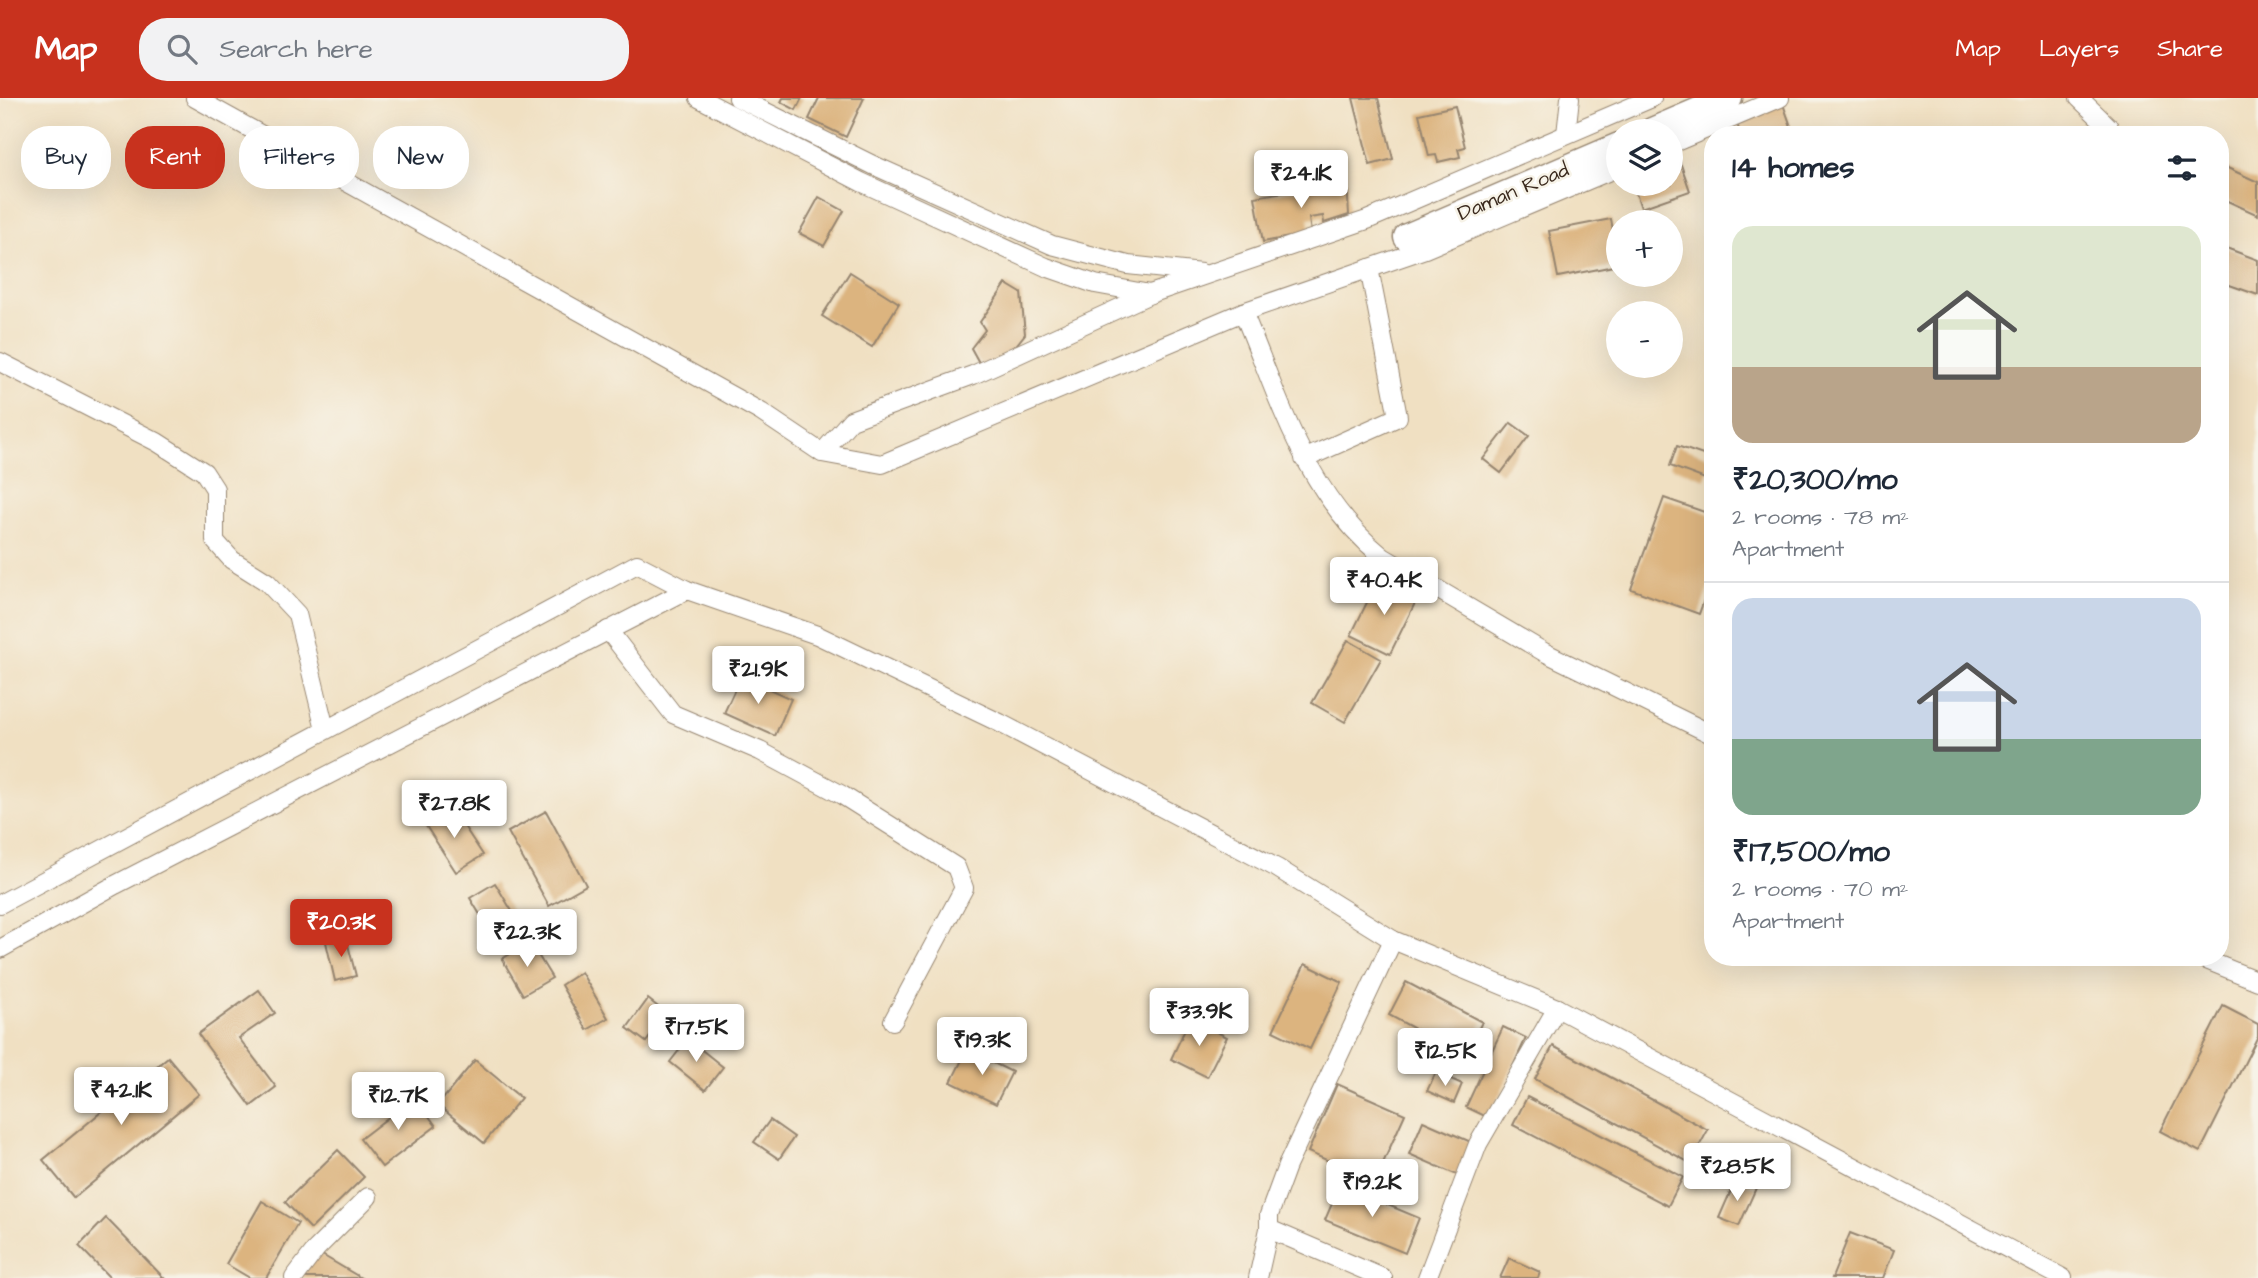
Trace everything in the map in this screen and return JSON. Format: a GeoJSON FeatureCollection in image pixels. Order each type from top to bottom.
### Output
{"type":"FeatureCollection","features":[{"type":"Feature","properties":{"kind":"main road"},"geometry":{"type":"LineString","coordinates":[[1680,119],[1729,98]]}},
{"type":"Feature","properties":{"kind":"main road","name":"Daman Road"},"geometry":{"type":"LineString","coordinates":[[1407,237],[1606,152]]}},
{"type":"Feature","properties":{"kind":"street"},"geometry":{"type":"LineString","coordinates":[[195,98],[761,412],[822,453],[881,464],[1243,312],[1425,249],[1606,172]]}},
{"type":"Feature","properties":{"kind":"street"},"geometry":{"type":"LineString","coordinates":[[699,98],[862,182],[1046,267],[1095,284],[1150,295]]}},
{"type":"Feature","properties":{"kind":"street"},"geometry":{"type":"LineString","coordinates":[[738,98],[873,165],[1052,245],[1128,265],[1205,274]]}},
{"type":"Feature","properties":{"kind":"street"},"geometry":{"type":"LineString","coordinates":[[1566,134],[1570,98]]}},
{"type":"Feature","properties":{"kind":"street"},"geometry":{"type":"LineString","coordinates":[[822,453],[851,420],[973,375],[1150,295],[1367,220],[1652,98]]}},
{"type":"Feature","properties":{"kind":"street"},"geometry":{"type":"LineString","coordinates":[[1714,126],[1780,98]]}},
{"type":"Feature","properties":{"kind":"street"},"geometry":{"type":"LineString","coordinates":[[2079,98],[2108,126]]}},
{"type":"Feature","properties":{"kind":"street"},"geometry":{"type":"LineString","coordinates":[[1683,139],[1704,130]]}},
{"type":"Feature","properties":{"kind":"street"},"geometry":{"type":"LineString","coordinates":[[1304,459],[1398,417],[1369,268]]}},
{"type":"Feature","properties":{"kind":"street"},"geometry":{"type":"LineString","coordinates":[[1243,312],[1304,459],[1330,503],[1368,545],[1502,627],[1578,669],[1704,731]]}},
{"type":"Feature","properties":{"kind":"street"},"geometry":{"type":"LineString","coordinates":[[0,362],[157,442],[204,471],[215,489],[215,541],[232,560],[267,582],[297,614],[325,729]]}},
{"type":"Feature","properties":{"kind":"street"},"geometry":{"type":"LineString","coordinates":[[0,904],[636,564],[687,590],[817,635],[1000,723],[1277,868],[1393,940],[1558,1008],[2063,1278]]}},
{"type":"Feature","properties":{"kind":"street"},"geometry":{"type":"LineString","coordinates":[[0,949],[115,885],[687,590]]}},
{"type":"Feature","properties":{"kind":"street"},"geometry":{"type":"LineString","coordinates":[[608,630],[673,714],[760,751],[842,795],[956,867],[964,888],[893,1021]]}},
{"type":"Feature","properties":{"kind":"street"},"geometry":{"type":"LineString","coordinates":[[1258,1278],[1269,1228],[1269,1215],[1287,1166],[1393,940]]}},
{"type":"Feature","properties":{"kind":"street"},"geometry":{"type":"LineString","coordinates":[[2221,966],[2258,981]]}},
{"type":"Feature","properties":{"kind":"street"},"geometry":{"type":"LineString","coordinates":[[1427,1278],[1478,1144],[1558,1008]]}},
{"type":"Feature","properties":{"kind":"street"},"geometry":{"type":"LineString","coordinates":[[294,1278],[316,1249],[368,1197]]}},
{"type":"Feature","properties":{"kind":"street"},"geometry":{"type":"LineString","coordinates":[[1269,1228],[1383,1278]]}},
{"type":"Feature","properties":{"kind":"building"},"geometry":{"type":"Polygon","coordinates":[[[783,98],[802,98],[796,110],[781,102],[783,98]]]}},
{"type":"Feature","properties":{"kind":"building"},"geometry":{"type":"Polygon","coordinates":[[[819,98],[864,98],[846,137],[809,119],[819,98]]]}},
{"type":"Feature","properties":{"kind":"building"},"geometry":{"type":"Polygon","coordinates":[[[1353,98],[1378,98],[1393,159],[1370,165],[1353,98]]]}},
{"type":"Feature","properties":{"kind":"building"},"geometry":{"type":"Polygon","coordinates":[[[1783,104],[1791,126],[1738,126],[1736,121],[1783,104]]]}},
{"type":"Feature","properties":{"kind":"building"},"geometry":{"type":"Polygon","coordinates":[[[1455,106],[1465,147],[1458,149],[1460,157],[1438,162],[1436,155],[1429,156],[1419,114],[1455,106]]]}},
{"type":"Feature","properties":{"kind":"building"},"geometry":{"type":"Polygon","coordinates":[[[2229,169],[2258,182],[2258,215],[2229,202],[2229,169]]]}},
{"type":"Feature","properties":{"kind":"building"},"geometry":{"type":"Polygon","coordinates":[[[1683,171],[1690,191],[1683,193],[1683,171]]]}},
{"type":"Feature","properties":{"kind":"building"},"geometry":{"type":"Polygon","coordinates":[[[1347,181],[1349,215],[1324,223],[1323,216],[1309,218],[1311,233],[1263,242],[1255,197],[1347,181]]]}},
{"type":"Feature","properties":{"kind":"building"},"geometry":{"type":"Polygon","coordinates":[[[1637,196],[1676,196],[1641,208],[1637,196]]]}},
{"type":"Feature","properties":{"kind":"building"},"geometry":{"type":"Polygon","coordinates":[[[819,197],[844,211],[824,246],[799,233],[819,197]]]}},
{"type":"Feature","properties":{"kind":"building"},"geometry":{"type":"Polygon","coordinates":[[[1606,220],[1606,268],[1558,277],[1549,231],[1606,220]]]}},
{"type":"Feature","properties":{"kind":"building"},"geometry":{"type":"Polygon","coordinates":[[[2229,249],[2258,260],[2258,295],[2229,285],[2229,249]]]}},
{"type":"Feature","properties":{"kind":"building"},"geometry":{"type":"Polygon","coordinates":[[[850,272],[899,303],[872,347],[822,316],[850,272]]]}},
{"type":"Feature","properties":{"kind":"building"},"geometry":{"type":"Polygon","coordinates":[[[1006,284],[1021,293],[1025,334],[1013,349],[982,368],[971,348],[985,330],[980,322],[1006,284]]]}},
{"type":"Feature","properties":{"kind":"building"},"geometry":{"type":"Polygon","coordinates":[[[1511,423],[1529,436],[1501,473],[1483,459],[1511,423]]]}},
{"type":"Feature","properties":{"kind":"building"},"geometry":{"type":"Polygon","coordinates":[[[1677,446],[1704,455],[1704,479],[1670,466],[1677,446]]]}},
{"type":"Feature","properties":{"kind":"building"},"geometry":{"type":"Polygon","coordinates":[[[1664,498],[1704,512],[1704,600],[1699,614],[1631,589],[1664,498]]]}},
{"type":"Feature","properties":{"kind":"building"},"geometry":{"type":"Polygon","coordinates":[[[1378,580],[1417,599],[1390,654],[1351,635],[1378,580]]]}},
{"type":"Feature","properties":{"kind":"building"},"geometry":{"type":"Polygon","coordinates":[[[1348,640],[1381,659],[1345,722],[1312,703],[1348,640]]]}},
{"type":"Feature","properties":{"kind":"building"},"geometry":{"type":"Polygon","coordinates":[[[741,676],[791,699],[775,736],[724,713],[741,676]]]}},
{"type":"Feature","properties":{"kind":"building"},"geometry":{"type":"Polygon","coordinates":[[[452,808],[483,855],[456,872],[426,826],[452,808]]]}},
{"type":"Feature","properties":{"kind":"building"},"geometry":{"type":"Polygon","coordinates":[[[546,811],[586,885],[549,906],[508,832],[546,811]]]}},
{"type":"Feature","properties":{"kind":"building"},"geometry":{"type":"Polygon","coordinates":[[[495,883],[524,931],[499,946],[470,898],[495,883]]]}},
{"type":"Feature","properties":{"kind":"building"},"geometry":{"type":"Polygon","coordinates":[[[346,937],[356,976],[335,981],[326,942],[346,937]]]}},
{"type":"Feature","properties":{"kind":"building"},"geometry":{"type":"Polygon","coordinates":[[[530,942],[552,978],[523,995],[502,959],[530,942]]]}},
{"type":"Feature","properties":{"kind":"building"},"geometry":{"type":"Polygon","coordinates":[[[1305,964],[1342,982],[1310,1049],[1273,1031],[1305,964]]]}},
{"type":"Feature","properties":{"kind":"building"},"geometry":{"type":"Polygon","coordinates":[[[581,972],[608,1018],[587,1030],[561,985],[581,972]]]}},
{"type":"Feature","properties":{"kind":"building"},"geometry":{"type":"Polygon","coordinates":[[[1406,982],[1482,1022],[1465,1056],[1389,1015],[1406,982]]]}},
{"type":"Feature","properties":{"kind":"building"},"geometry":{"type":"Polygon","coordinates":[[[259,990],[275,1013],[239,1038],[276,1087],[251,1106],[198,1034],[259,990]]]}},
{"type":"Feature","properties":{"kind":"building"},"geometry":{"type":"Polygon","coordinates":[[[648,999],[667,1014],[646,1042],[627,1028],[648,999]]]}},
{"type":"Feature","properties":{"kind":"building"},"geometry":{"type":"Polygon","coordinates":[[[2223,1006],[2258,1024],[2258,1036],[2200,1152],[2160,1131],[2223,1006]]]}},
{"type":"Feature","properties":{"kind":"building"},"geometry":{"type":"Polygon","coordinates":[[[1190,1019],[1227,1037],[1207,1077],[1171,1059],[1190,1019]]]}},
{"type":"Feature","properties":{"kind":"building"},"geometry":{"type":"Polygon","coordinates":[[[1503,1027],[1526,1038],[1489,1118],[1466,1107],[1503,1027]]]}},
{"type":"Feature","properties":{"kind":"building"},"geometry":{"type":"Polygon","coordinates":[[[688,1039],[723,1067],[705,1090],[670,1062],[688,1039]]]}},
{"type":"Feature","properties":{"kind":"building"},"geometry":{"type":"Polygon","coordinates":[[[1553,1046],[1708,1130],[1690,1163],[1535,1079],[1553,1046]]]}},
{"type":"Feature","properties":{"kind":"building"},"geometry":{"type":"Polygon","coordinates":[[[967,1050],[1012,1072],[996,1104],[951,1082],[967,1050]]]}},
{"type":"Feature","properties":{"kind":"building"},"geometry":{"type":"Polygon","coordinates":[[[168,1057],[199,1094],[74,1198],[43,1160],[168,1057]]]}},
{"type":"Feature","properties":{"kind":"building"},"geometry":{"type":"Polygon","coordinates":[[[475,1060],[521,1098],[484,1143],[438,1105],[475,1060]]]}},
{"type":"Feature","properties":{"kind":"building"},"geometry":{"type":"Polygon","coordinates":[[[1436,1072],[1462,1084],[1454,1103],[1427,1091],[1436,1072]]]}},
{"type":"Feature","properties":{"kind":"building"},"geometry":{"type":"Polygon","coordinates":[[[1337,1084],[1405,1114],[1375,1181],[1308,1152],[1337,1084]]]}},
{"type":"Feature","properties":{"kind":"building"},"geometry":{"type":"Polygon","coordinates":[[[415,1097],[436,1126],[382,1167],[360,1139],[415,1097]]]}},
{"type":"Feature","properties":{"kind":"building"},"geometry":{"type":"Polygon","coordinates":[[[1527,1097],[1683,1177],[1668,1206],[1513,1125],[1527,1097]]]}},
{"type":"Feature","properties":{"kind":"building"},"geometry":{"type":"Polygon","coordinates":[[[770,1120],[794,1137],[779,1159],[754,1142],[770,1120]]]}},
{"type":"Feature","properties":{"kind":"building"},"geometry":{"type":"Polygon","coordinates":[[[1423,1121],[1471,1142],[1457,1175],[1409,1154],[1423,1121]]]}},
{"type":"Feature","properties":{"kind":"building"},"geometry":{"type":"Polygon","coordinates":[[[338,1150],[364,1177],[311,1229],[285,1202],[338,1150]]]}},
{"type":"Feature","properties":{"kind":"building"},"geometry":{"type":"Polygon","coordinates":[[[1736,1179],[1756,1188],[1739,1226],[1719,1218],[1736,1179]]]}},
{"type":"Feature","properties":{"kind":"building"},"geometry":{"type":"Polygon","coordinates":[[[1340,1185],[1419,1218],[1405,1253],[1325,1220],[1340,1185]]]}},
{"type":"Feature","properties":{"kind":"building"},"geometry":{"type":"Polygon","coordinates":[[[262,1201],[298,1223],[266,1278],[250,1278],[226,1264],[262,1201]]]}},
{"type":"Feature","properties":{"kind":"building"},"geometry":{"type":"Polygon","coordinates":[[[106,1218],[164,1278],[110,1278],[79,1246],[106,1218]]]}},
{"type":"Feature","properties":{"kind":"building"},"geometry":{"type":"Polygon","coordinates":[[[1850,1233],[1894,1250],[1883,1278],[1832,1278],[1850,1233]]]}},
{"type":"Feature","properties":{"kind":"building"},"geometry":{"type":"Polygon","coordinates":[[[317,1252],[361,1278],[302,1278],[317,1252]]]}},
{"type":"Feature","properties":{"kind":"building"},"geometry":{"type":"Polygon","coordinates":[[[1509,1258],[1540,1272],[1538,1278],[1500,1278],[1509,1258]]]}}]}
